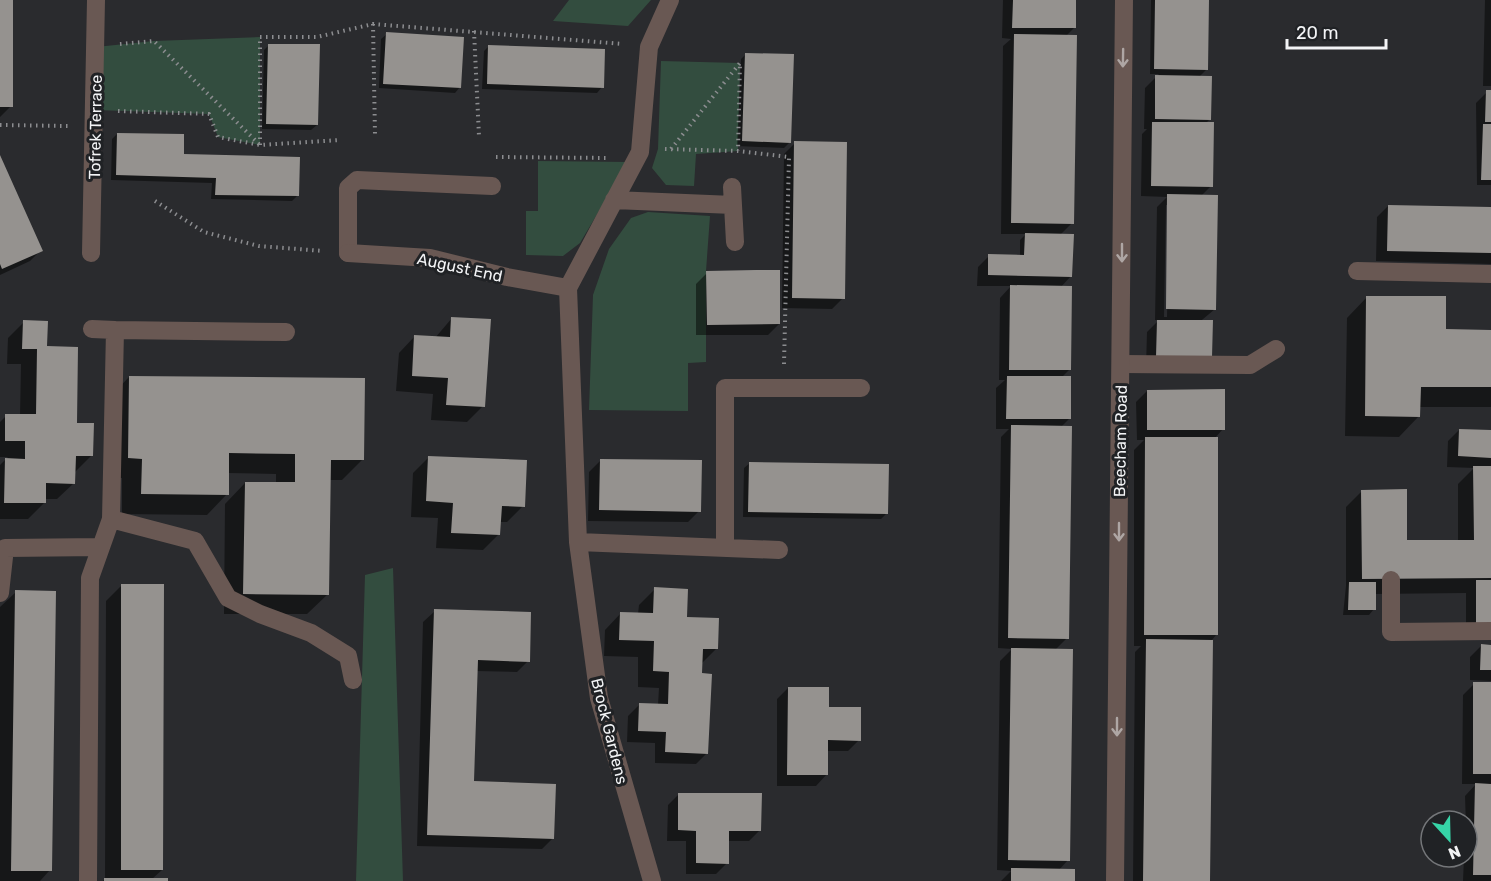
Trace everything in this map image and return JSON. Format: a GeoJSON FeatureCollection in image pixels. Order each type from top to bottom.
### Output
{"type":"FeatureCollection","features":[{"type":"Feature","properties":{"kind":"street","name":"Tofrek Terrace"},"geometry":{"type":"LineString","coordinates":[[92,254],[96,119],[96,0]]}},
{"type":"Feature","properties":{"kind":"street"},"geometry":{"type":"LineString","coordinates":[[670,0],[649,47],[640,152],[568,288],[578,542],[725,546],[779,550]]}},
{"type":"Feature","properties":{"kind":"street","name":"Beecham Road"},"geometry":{"type":"LineString","coordinates":[[1115,881],[1124,0]]}},
{"type":"Feature","properties":{"kind":"street"},"geometry":{"type":"LineString","coordinates":[[348,253],[348,188],[357,180],[492,186]]}},
{"type":"Feature","properties":{"kind":"street"},"geometry":{"type":"LineString","coordinates":[[614,200],[733,196],[735,242]]}},
{"type":"Feature","properties":{"kind":"street","name":"August End"},"geometry":{"type":"LineString","coordinates":[[348,253],[430,258],[507,277],[568,288]]}},
{"type":"Feature","properties":{"kind":"street"},"geometry":{"type":"LineString","coordinates":[[1357,271],[1491,274]]}},
{"type":"Feature","properties":{"kind":"street"},"geometry":{"type":"LineString","coordinates":[[92,329],[286,332]]}},
{"type":"Feature","properties":{"kind":"street"},"geometry":{"type":"LineString","coordinates":[[88,881],[90,578],[111,519],[115,330]]}},
{"type":"Feature","properties":{"kind":"street"},"geometry":{"type":"LineString","coordinates":[[1121,364],[1250,365],[1276,349]]}},
{"type":"Feature","properties":{"kind":"street"},"geometry":{"type":"LineString","coordinates":[[725,546],[725,388],[861,387]]}},
{"type":"Feature","properties":{"kind":"street"},"geometry":{"type":"LineString","coordinates":[[111,519],[195,541],[228,598],[260,614],[311,633],[348,656],[353,680]]}},
{"type":"Feature","properties":{"kind":"street","name":"Brock Gardens"},"geometry":{"type":"LineString","coordinates":[[578,542],[599,698],[652,881]]}},
{"type":"Feature","properties":{"kind":"street"},"geometry":{"type":"LineString","coordinates":[[0,592],[5,548],[101,547]]}},
{"type":"Feature","properties":{"kind":"street"},"geometry":{"type":"LineString","coordinates":[[1391,580],[1391,632],[1491,631]]}},
{"type":"Feature","properties":{"kind":"path"},"geometry":{"type":"LineString","coordinates":[[260,145],[260,37],[317,37],[373,24],[649,47]]}},
{"type":"Feature","properties":{"kind":"path"},"geometry":{"type":"LineString","coordinates":[[373,24],[375,135]]}},
{"type":"Feature","properties":{"kind":"path"},"geometry":{"type":"LineString","coordinates":[[474,31],[479,136]]}},
{"type":"Feature","properties":{"kind":"path"},"geometry":{"type":"LineString","coordinates":[[96,47],[154,41],[260,145]]}},
{"type":"Feature","properties":{"kind":"path"},"geometry":{"type":"LineString","coordinates":[[670,149],[740,63],[738,151]]}},
{"type":"Feature","properties":{"kind":"path"},"geometry":{"type":"LineString","coordinates":[[0,125],[209,114],[218,137],[260,145],[340,140]]}},
{"type":"Feature","properties":{"kind":"path"},"geometry":{"type":"LineString","coordinates":[[496,157],[637,158]]}},
{"type":"Feature","properties":{"kind":"path"},"geometry":{"type":"LineString","coordinates":[[155,201],[204,232],[259,246],[348,253]]}},
{"type":"Feature","properties":{"kind":"green space"},"geometry":{"type":"Polygon","coordinates":[[[569,0],[651,0],[628,26],[553,21],[569,0]]]}},
{"type":"Feature","properties":{"kind":"green space"},"geometry":{"type":"Polygon","coordinates":[[[260,37],[260,145],[218,137],[209,114],[96,110],[96,47],[154,41],[260,37]]]}},
{"type":"Feature","properties":{"kind":"green space"},"geometry":{"type":"Polygon","coordinates":[[[661,61],[740,63],[738,151],[696,154],[694,186],[666,185],[652,168],[658,149],[661,61]]]}},
{"type":"Feature","properties":{"kind":"green space"},"geometry":{"type":"Polygon","coordinates":[[[538,161],[628,162],[580,243],[563,256],[526,255],[526,211],[538,211],[538,161]]]}},
{"type":"Feature","properties":{"kind":"green space"},"geometry":{"type":"Polygon","coordinates":[[[648,212],[710,216],[706,271],[706,362],[688,363],[688,411],[589,410],[593,295],[609,249],[631,218],[648,212]]]}},
{"type":"Feature","properties":{"kind":"green space"},"geometry":{"type":"Polygon","coordinates":[[[393,568],[403,881],[356,881],[365,575],[393,568]]]}},
{"type":"Feature","properties":{"kind":"building"},"geometry":{"type":"Polygon","coordinates":[[[0,0],[13,0],[13,107],[0,107],[0,0]]]}},
{"type":"Feature","properties":{"kind":"building"},"geometry":{"type":"Polygon","coordinates":[[[1013,0],[1076,0],[1076,28],[1012,28],[1013,0]]]}},
{"type":"Feature","properties":{"kind":"building"},"geometry":{"type":"Polygon","coordinates":[[[1155,0],[1209,0],[1208,70],[1154,69],[1155,0]]]}},
{"type":"Feature","properties":{"kind":"building"},"geometry":{"type":"Polygon","coordinates":[[[386,32],[464,37],[461,88],[383,84],[386,32]]]}},
{"type":"Feature","properties":{"kind":"building"},"geometry":{"type":"Polygon","coordinates":[[[1014,34],[1077,35],[1074,224],[1011,223],[1014,34]]]}},
{"type":"Feature","properties":{"kind":"building"},"geometry":{"type":"Polygon","coordinates":[[[268,44],[320,44],[318,125],[266,124],[268,44]]]}},
{"type":"Feature","properties":{"kind":"building"},"geometry":{"type":"Polygon","coordinates":[[[488,45],[605,49],[604,88],[487,84],[488,45]]]}},
{"type":"Feature","properties":{"kind":"building"},"geometry":{"type":"Polygon","coordinates":[[[745,53],[794,54],[791,143],[742,141],[745,53]]]}},
{"type":"Feature","properties":{"kind":"building"},"geometry":{"type":"Polygon","coordinates":[[[1155,75],[1212,76],[1211,120],[1155,119],[1155,75]]]}},
{"type":"Feature","properties":{"kind":"building"},"geometry":{"type":"Polygon","coordinates":[[[1486,90],[1491,90],[1491,122],[1485,122],[1486,90]]]}},
{"type":"Feature","properties":{"kind":"building"},"geometry":{"type":"Polygon","coordinates":[[[1152,122],[1214,122],[1213,187],[1151,186],[1152,122]]]}},
{"type":"Feature","properties":{"kind":"building"},"geometry":{"type":"Polygon","coordinates":[[[1483,124],[1491,124],[1491,180],[1481,180],[1483,124]]]}},
{"type":"Feature","properties":{"kind":"building"},"geometry":{"type":"Polygon","coordinates":[[[117,133],[184,134],[184,154],[300,157],[299,196],[215,195],[216,178],[116,175],[117,133]]]}},
{"type":"Feature","properties":{"kind":"building"},"geometry":{"type":"Polygon","coordinates":[[[794,141],[847,142],[845,299],[792,298],[794,141]]]}},
{"type":"Feature","properties":{"kind":"building"},"geometry":{"type":"Polygon","coordinates":[[[0,155],[43,251],[2,269],[0,264],[0,155]]]}},
{"type":"Feature","properties":{"kind":"building"},"geometry":{"type":"Polygon","coordinates":[[[1167,194],[1218,195],[1216,310],[1166,309],[1167,194]]]}},
{"type":"Feature","properties":{"kind":"building"},"geometry":{"type":"Polygon","coordinates":[[[1388,205],[1491,207],[1491,253],[1387,251],[1388,205]]]}},
{"type":"Feature","properties":{"kind":"building"},"geometry":{"type":"Polygon","coordinates":[[[1025,233],[1074,234],[1072,277],[988,275],[988,254],[1024,255],[1025,233]]]}},
{"type":"Feature","properties":{"kind":"building"},"geometry":{"type":"Polygon","coordinates":[[[780,270],[780,324],[707,325],[706,271],[780,270]]]}},
{"type":"Feature","properties":{"kind":"building"},"geometry":{"type":"Polygon","coordinates":[[[1010,285],[1072,286],[1071,370],[1009,370],[1010,285]]]}},
{"type":"Feature","properties":{"kind":"building"},"geometry":{"type":"Polygon","coordinates":[[[1366,296],[1446,296],[1446,329],[1491,330],[1491,387],[1421,387],[1420,417],[1365,416],[1366,296]]]}},
{"type":"Feature","properties":{"kind":"building"},"geometry":{"type":"Polygon","coordinates":[[[451,317],[491,319],[485,407],[446,405],[448,378],[412,376],[414,335],[450,337],[451,317]]]}},
{"type":"Feature","properties":{"kind":"building"},"geometry":{"type":"Polygon","coordinates":[[[23,320],[48,321],[47,346],[78,347],[77,423],[94,423],[93,456],[76,456],[75,484],[46,483],[46,503],[4,503],[5,458],[25,459],[25,441],[5,441],[5,414],[36,414],[37,349],[22,349],[23,320]]]}},
{"type":"Feature","properties":{"kind":"building"},"geometry":{"type":"Polygon","coordinates":[[[1157,320],[1213,320],[1212,357],[1156,357],[1157,320]]]}},
{"type":"Feature","properties":{"kind":"building"},"geometry":{"type":"Polygon","coordinates":[[[129,376],[365,378],[364,460],[331,460],[329,595],[243,594],[245,482],[295,482],[295,454],[229,453],[229,495],[141,494],[142,459],[128,458],[129,376]]]}},
{"type":"Feature","properties":{"kind":"building"},"geometry":{"type":"Polygon","coordinates":[[[1007,376],[1071,376],[1071,419],[1006,419],[1007,376]]]}},
{"type":"Feature","properties":{"kind":"building"},"geometry":{"type":"Polygon","coordinates":[[[1225,389],[1225,430],[1147,430],[1147,390],[1225,389]]]}},
{"type":"Feature","properties":{"kind":"building"},"geometry":{"type":"Polygon","coordinates":[[[1011,425],[1072,426],[1069,639],[1008,638],[1011,425]]]}},
{"type":"Feature","properties":{"kind":"building"},"geometry":{"type":"Polygon","coordinates":[[[1459,429],[1491,430],[1491,458],[1458,456],[1459,429]]]}},
{"type":"Feature","properties":{"kind":"building"},"geometry":{"type":"Polygon","coordinates":[[[1145,437],[1218,437],[1218,635],[1144,635],[1145,437]]]}},
{"type":"Feature","properties":{"kind":"building"},"geometry":{"type":"Polygon","coordinates":[[[428,456],[527,460],[525,507],[502,506],[500,535],[451,533],[453,503],[426,501],[428,456]]]}},
{"type":"Feature","properties":{"kind":"building"},"geometry":{"type":"Polygon","coordinates":[[[600,459],[702,460],[701,512],[599,510],[600,459]]]}},
{"type":"Feature","properties":{"kind":"building"},"geometry":{"type":"Polygon","coordinates":[[[749,462],[889,464],[888,514],[748,512],[749,462]]]}},
{"type":"Feature","properties":{"kind":"building"},"geometry":{"type":"Polygon","coordinates":[[[1473,466],[1491,466],[1491,578],[1362,579],[1361,490],[1407,489],[1407,540],[1474,540],[1473,466]]]}},
{"type":"Feature","properties":{"kind":"building"},"geometry":{"type":"Polygon","coordinates":[[[1476,580],[1491,580],[1491,625],[1476,626],[1476,580]]]}},
{"type":"Feature","properties":{"kind":"building"},"geometry":{"type":"Polygon","coordinates":[[[1349,582],[1376,582],[1376,610],[1348,610],[1349,582]]]}},
{"type":"Feature","properties":{"kind":"building"},"geometry":{"type":"Polygon","coordinates":[[[121,584],[164,584],[163,870],[121,870],[121,584]]]}},
{"type":"Feature","properties":{"kind":"building"},"geometry":{"type":"Polygon","coordinates":[[[654,587],[688,589],[687,617],[719,618],[718,649],[703,649],[702,673],[712,674],[708,754],[665,752],[666,732],[638,731],[639,703],[668,704],[669,672],[653,671],[654,641],[619,640],[620,612],[653,613],[654,587]]]}},
{"type":"Feature","properties":{"kind":"building"},"geometry":{"type":"Polygon","coordinates":[[[15,590],[56,591],[52,871],[11,871],[15,590]]]}},
{"type":"Feature","properties":{"kind":"building"},"geometry":{"type":"Polygon","coordinates":[[[434,609],[531,612],[530,662],[478,660],[474,781],[556,784],[554,839],[427,835],[434,609]]]}},
{"type":"Feature","properties":{"kind":"building"},"geometry":{"type":"Polygon","coordinates":[[[1146,639],[1213,640],[1210,881],[1143,881],[1146,639]]]}},
{"type":"Feature","properties":{"kind":"building"},"geometry":{"type":"Polygon","coordinates":[[[1481,644],[1491,645],[1491,670],[1480,670],[1481,644]]]}},
{"type":"Feature","properties":{"kind":"building"},"geometry":{"type":"Polygon","coordinates":[[[1011,648],[1073,649],[1070,861],[1008,860],[1011,648]]]}},
{"type":"Feature","properties":{"kind":"building"},"geometry":{"type":"Polygon","coordinates":[[[1473,682],[1491,682],[1491,774],[1473,774],[1473,682]]]}},
{"type":"Feature","properties":{"kind":"building"},"geometry":{"type":"Polygon","coordinates":[[[788,687],[829,687],[829,707],[861,707],[861,741],[828,740],[828,775],[787,775],[788,687]]]}},
{"type":"Feature","properties":{"kind":"building"},"geometry":{"type":"Polygon","coordinates":[[[1475,783],[1491,784],[1491,875],[1473,875],[1473,869],[1479,869],[1479,809],[1474,809],[1475,783]]]}},
{"type":"Feature","properties":{"kind":"building"},"geometry":{"type":"Polygon","coordinates":[[[678,793],[762,793],[761,831],[729,831],[729,864],[696,863],[696,831],[678,830],[678,793]]]}},
{"type":"Feature","properties":{"kind":"building"},"geometry":{"type":"Polygon","coordinates":[[[1011,868],[1075,869],[1075,881],[1011,881],[1011,868]]]}},
{"type":"Feature","properties":{"kind":"building"},"geometry":{"type":"Polygon","coordinates":[[[104,878],[168,878],[168,881],[104,881],[104,878]]]}}]}
